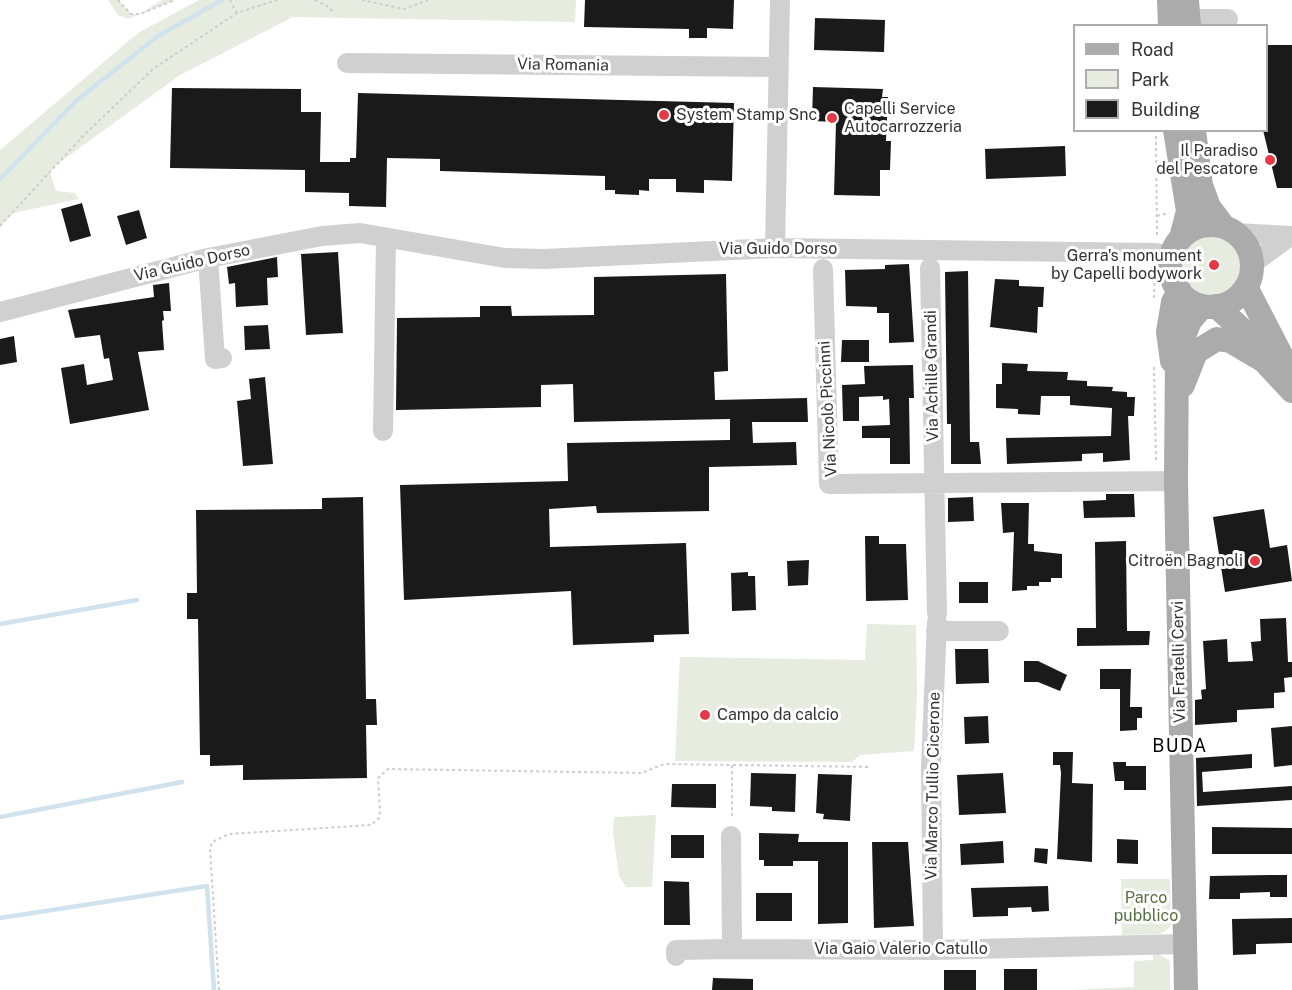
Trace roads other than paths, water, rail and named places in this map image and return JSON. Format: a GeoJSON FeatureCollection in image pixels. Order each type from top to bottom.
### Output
{"type":"FeatureCollection","features":[{"type":"Feature","properties":{"kind":"main road"},"geometry":{"type":"LineString","coordinates":[[1169,0],[1184,17]]}},
{"type":"Feature","properties":{"kind":"main road"},"geometry":{"type":"LineString","coordinates":[[1175,132],[1188,211],[1170,249],[1171,268],[1180,291],[1186,298],[1209,306],[1249,336],[1264,361],[1292,391]]}},
{"type":"Feature","properties":{"kind":"main road"},"geometry":{"type":"LineString","coordinates":[[1194,132],[1201,185],[1209,207],[1250,252],[1249,276],[1292,376]]}},
{"type":"Feature","properties":{"kind":"main road"},"geometry":{"type":"LineString","coordinates":[[1170,249],[1198,227],[1229,230]]}},
{"type":"Feature","properties":{"kind":"main road"},"geometry":{"type":"LineString","coordinates":[[1209,306],[1233,300],[1249,276]]}},
{"type":"Feature","properties":{"kind":"main road","name":"Via Fratelli Cervi"},"geometry":{"type":"LineString","coordinates":[[1177,405],[1168,332],[1173,302],[1180,291]]}},
{"type":"Feature","properties":{"kind":"main road","name":"Via Fratelli Cervi"},"geometry":{"type":"LineString","coordinates":[[1186,990],[1176,481],[1177,353],[1190,321],[1209,306]]}},
{"type":"Feature","properties":{"kind":"main road","name":"Via Fratelli Cervi"},"geometry":{"type":"LineString","coordinates":[[1177,405],[1187,370],[1196,352],[1209,342],[1217,339],[1230,341],[1264,361]]}},
{"type":"Feature","properties":{"kind":"street"},"geometry":{"type":"LineString","coordinates":[[775,248],[780,0]]}},
{"type":"Feature","properties":{"kind":"street"},"geometry":{"type":"LineString","coordinates":[[1184,17],[1228,19]]}},
{"type":"Feature","properties":{"kind":"street","name":"Via Romania"},"geometry":{"type":"LineString","coordinates":[[347,63],[779,67]]}},
{"type":"Feature","properties":{"kind":"street"},"geometry":{"type":"LineString","coordinates":[[1229,230],[1291,236]]}},
{"type":"Feature","properties":{"kind":"street","name":"Via Guido Dorso"},"geometry":{"type":"LineString","coordinates":[[0,312],[208,258],[322,236],[360,233],[505,258],[775,248],[1170,249]]}},
{"type":"Feature","properties":{"kind":"street"},"geometry":{"type":"LineString","coordinates":[[1249,276],[1291,236]]}},
{"type":"Feature","properties":{"kind":"street"},"geometry":{"type":"LineString","coordinates":[[383,431],[386,238]]}},
{"type":"Feature","properties":{"kind":"street"},"geometry":{"type":"LineString","coordinates":[[208,258],[215,360],[222,358]]}},
{"type":"Feature","properties":{"kind":"street","name":"Via Achille Grandi"},"geometry":{"type":"LineString","coordinates":[[930,268],[933,484]]}},
{"type":"Feature","properties":{"kind":"street","name":"Via Nicolò Piccinni"},"geometry":{"type":"LineString","coordinates":[[823,269],[829,484],[1176,481]]}},
{"type":"Feature","properties":{"kind":"street"},"geometry":{"type":"LineString","coordinates":[[933,484],[937,622],[999,631]]}},
{"type":"Feature","properties":{"kind":"street","name":"Via Marco Tullio Cicerone"},"geometry":{"type":"LineString","coordinates":[[933,950],[931,766],[937,622]]}},
{"type":"Feature","properties":{"kind":"street"},"geometry":{"type":"LineString","coordinates":[[731,836],[732,950]]}},
{"type":"Feature","properties":{"kind":"street","name":"Via Gaio Valerio Catullo"},"geometry":{"type":"LineString","coordinates":[[676,956],[676,950],[933,950],[1184,944]]}},
{"type":"Feature","properties":{"kind":"waterway"},"geometry":{"type":"LineString","coordinates":[[0,179],[76,101],[158,36],[222,0]]}},
{"type":"Feature","properties":{"kind":"waterway"},"geometry":{"type":"LineString","coordinates":[[0,624],[137,600]]}},
{"type":"Feature","properties":{"kind":"waterway"},"geometry":{"type":"LineString","coordinates":[[0,817],[182,782]]}},
{"type":"Feature","properties":{"kind":"waterway"},"geometry":{"type":"LineString","coordinates":[[0,918],[207,886],[214,990]]}},
{"type":"Feature","properties":{"kind":"place","name":"System Stamp Snc"},"geometry":{"type":"Point","coordinates":[664,115]}},
{"type":"Feature","properties":{"kind":"place","name":"Capelli Service Autocarrozzeria"},"geometry":{"type":"Point","coordinates":[832,118]}},
{"type":"Feature","properties":{"kind":"place","name":"Il Paradiso del Pescatore"},"geometry":{"type":"Point","coordinates":[1270,160]}},
{"type":"Feature","properties":{"kind":"place","name":"Gerra's monument by Capelli bodywork"},"geometry":{"type":"Point","coordinates":[1214,265]}},
{"type":"Feature","properties":{"kind":"place","name":"Citroën Bagnoli"},"geometry":{"type":"Point","coordinates":[1255,561]}},
{"type":"Feature","properties":{"kind":"place","name":"Campo da calcio"},"geometry":{"type":"Point","coordinates":[705,715]}},
{"type":"Feature","properties":{"kind":"district","name":"BUDA"},"geometry":{"type":"Point","coordinates":[1180,746]}},
{"type":"Feature","properties":{"kind":"park label","name":"Parco pubblico"},"geometry":{"type":"Point","coordinates":[1146,907]}}]}
